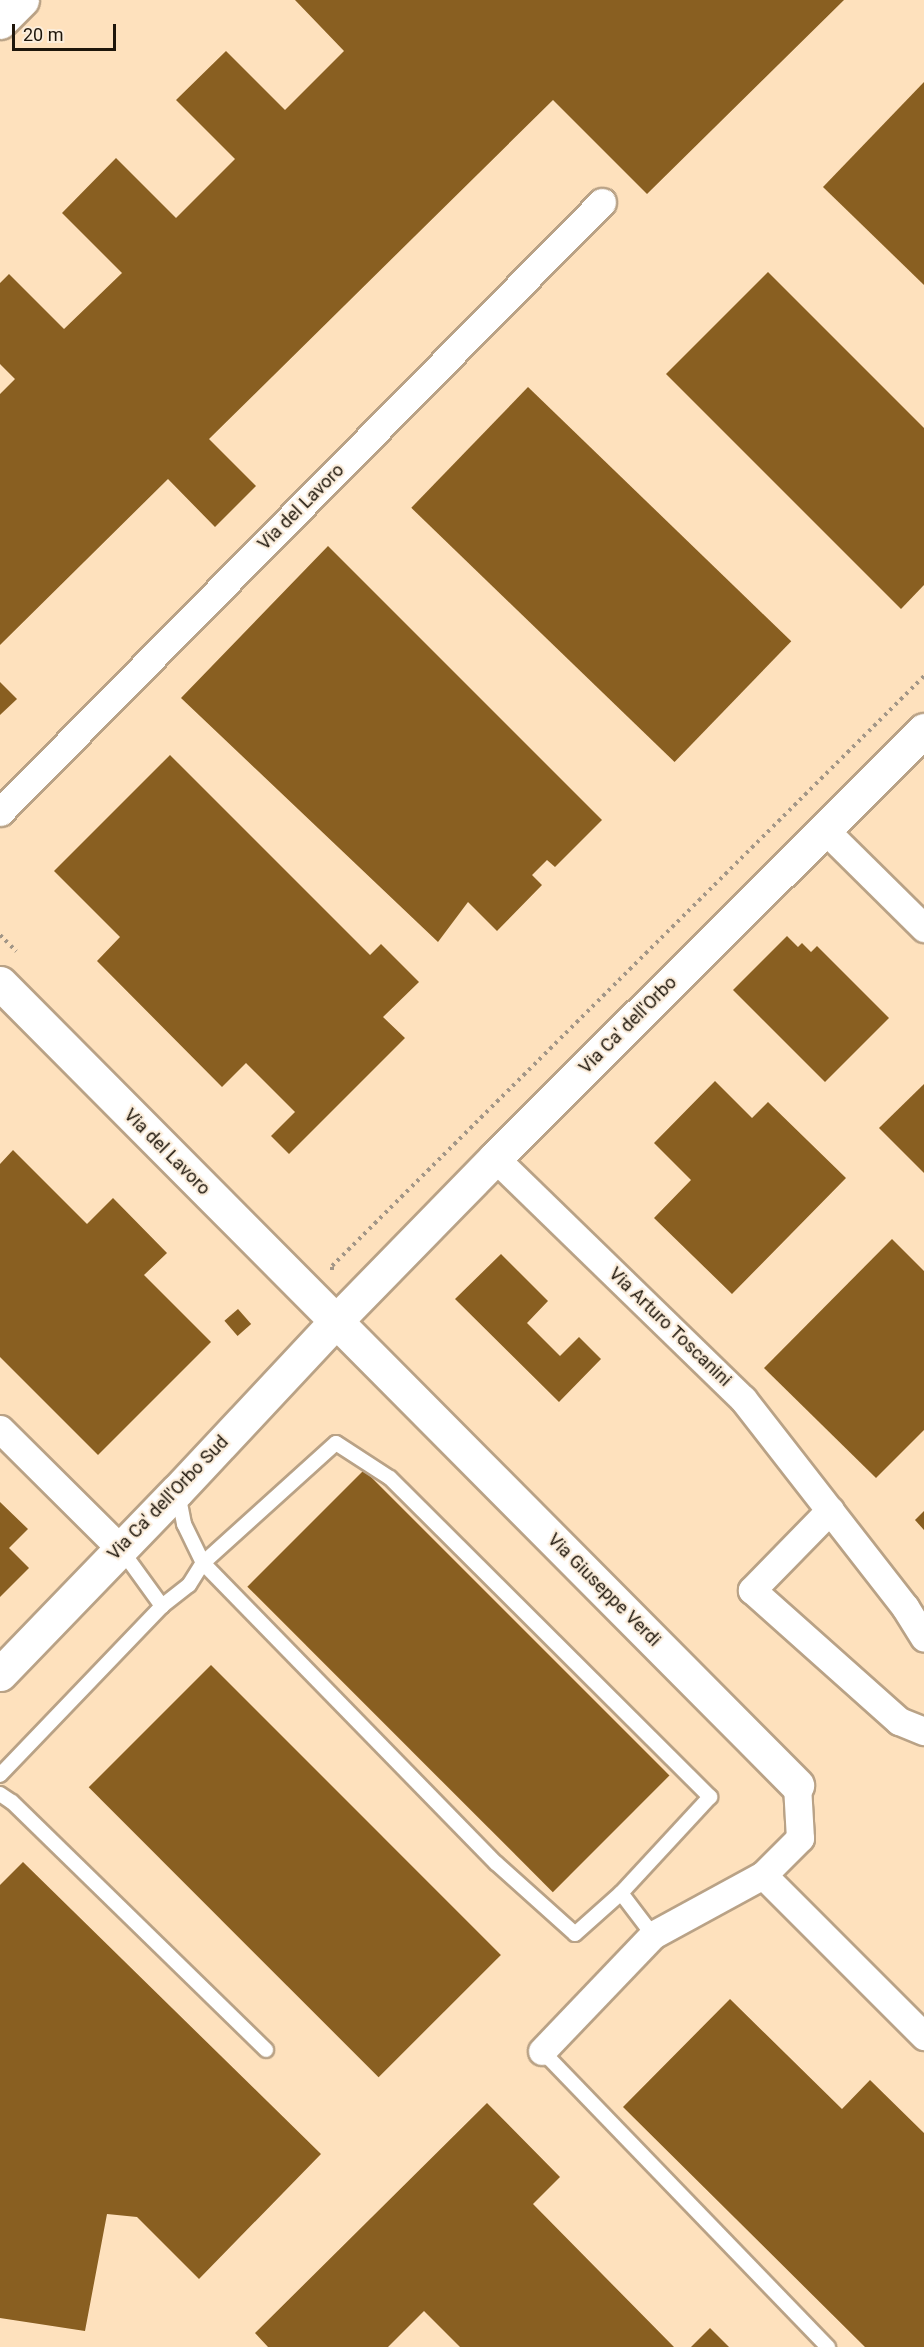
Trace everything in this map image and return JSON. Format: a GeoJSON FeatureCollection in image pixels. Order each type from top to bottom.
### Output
{"type":"FeatureCollection","features":[{"type":"Feature","properties":{"kind":"street"},"geometry":{"type":"LineString","coordinates":[[0,22],[22,0]]}},
{"type":"Feature","properties":{"kind":"street","name":"Via del Lavoro"},"geometry":{"type":"LineString","coordinates":[[0,812],[602,202]]}},
{"type":"Feature","properties":{"kind":"street","name":"Via Ca' dell'Orbo"},"geometry":{"type":"LineString","coordinates":[[335,1322],[495,1158],[924,730]]}},
{"type":"Feature","properties":{"kind":"street"},"geometry":{"type":"LineString","coordinates":[[824,829],[924,928]]}},
{"type":"Feature","properties":{"kind":"street","name":"Via del Lavoro"},"geometry":{"type":"LineString","coordinates":[[0,983],[335,1322]]}},
{"type":"Feature","properties":{"kind":"street","name":"Via Arturo Toscanini"},"geometry":{"type":"LineString","coordinates":[[495,1158],[743,1399],[905,1607],[924,1638]]}},
{"type":"Feature","properties":{"kind":"street","name":"Via Ca' dell'Orbo Sud"},"geometry":{"type":"LineString","coordinates":[[0,1674],[177,1491],[335,1322]]}},
{"type":"Feature","properties":{"kind":"street","name":"Via Giuseppe Verdi"},"geometry":{"type":"LineString","coordinates":[[335,1322],[797,1785],[800,1838],[763,1875],[653,1935],[542,2051]]}},
{"type":"Feature","properties":{"kind":"street"},"geometry":{"type":"LineString","coordinates":[[0,1429],[120,1548]]}},
{"type":"Feature","properties":{"kind":"street"},"geometry":{"type":"LineString","coordinates":[[830,1510],[752,1590],[898,1721],[924,1731]]}},
{"type":"Feature","properties":{"kind":"street"},"geometry":{"type":"LineString","coordinates":[[763,1875],[924,2036]]}},
{"type":"Feature","properties":{"kind":"lane"},"geometry":{"type":"LineString","coordinates":[[0,1775],[162,1606],[189,1585],[203,1563],[336,1443],[390,1478],[710,1797],[621,1893],[575,1934],[496,1863],[203,1563],[184,1524],[177,1491]]}},
{"type":"Feature","properties":{"kind":"lane"},"geometry":{"type":"LineString","coordinates":[[120,1548],[162,1606]]}},
{"type":"Feature","properties":{"kind":"lane"},"geometry":{"type":"LineString","coordinates":[[0,1794],[12,1802],[266,2050]]}},
{"type":"Feature","properties":{"kind":"lane"},"geometry":{"type":"LineString","coordinates":[[621,1893],[653,1935]]}},
{"type":"Feature","properties":{"kind":"lane"},"geometry":{"type":"LineString","coordinates":[[542,2051],[828,2347]]}},
{"type":"Feature","properties":{"kind":"path"},"geometry":{"type":"LineString","coordinates":[[335,1322],[332,1266],[924,676]]}},
{"type":"Feature","properties":{"kind":"shaded area"},"geometry":{"type":"Polygon","coordinates":[[[0,0],[924,0],[924,2347],[0,2347],[0,0]]]}},
{"type":"Feature","properties":{"kind":"building"},"geometry":{"type":"Polygon","coordinates":[[[295,0],[844,0],[647,194],[553,100],[209,439],[256,486],[215,527],[168,479],[0,645],[0,394],[15,379],[0,364],[0,283],[9,274],[64,329],[122,273],[62,213],[116,158],[176,218],[235,159],[176,100],[226,51],[285,110],[344,51],[295,0]]]}},
{"type":"Feature","properties":{"kind":"building"},"geometry":{"type":"Polygon","coordinates":[[[924,82],[924,285],[823,187],[924,82]]]}},
{"type":"Feature","properties":{"kind":"building"},"geometry":{"type":"Polygon","coordinates":[[[768,272],[924,428],[924,585],[901,609],[666,374],[768,272]]]}},
{"type":"Feature","properties":{"kind":"building"},"geometry":{"type":"Polygon","coordinates":[[[528,387],[791,641],[675,762],[411,508],[528,387]]]}},
{"type":"Feature","properties":{"kind":"building"},"geometry":{"type":"Polygon","coordinates":[[[328,546],[602,820],[555,867],[547,860],[532,875],[542,885],[497,931],[468,902],[438,942],[181,698],[328,546]]]}},
{"type":"Feature","properties":{"kind":"building"},"geometry":{"type":"Polygon","coordinates":[[[0,682],[17,699],[0,715],[0,682]]]}},
{"type":"Feature","properties":{"kind":"building"},"geometry":{"type":"Polygon","coordinates":[[[170,755],[370,955],[381,944],[419,982],[383,1017],[405,1038],[289,1154],[271,1136],[295,1112],[246,1063],[222,1087],[97,961],[120,937],[54,871],[170,755]]]}},
{"type":"Feature","properties":{"kind":"building"},"geometry":{"type":"Polygon","coordinates":[[[787,936],[798,947],[802,943],[811,952],[817,946],[889,1018],[825,1082],[733,990],[787,936]]]}},
{"type":"Feature","properties":{"kind":"building"},"geometry":{"type":"Polygon","coordinates":[[[715,1081],[752,1118],[768,1102],[846,1178],[732,1294],[654,1218],[691,1180],[654,1143],[715,1081]]]}},
{"type":"Feature","properties":{"kind":"building"},"geometry":{"type":"Polygon","coordinates":[[[924,1084],[924,1173],[879,1128],[924,1084]]]}},
{"type":"Feature","properties":{"kind":"building"},"geometry":{"type":"Polygon","coordinates":[[[13,1150],[87,1224],[113,1198],[167,1253],[144,1275],[211,1342],[98,1455],[0,1357],[0,1164],[13,1150]]]}},
{"type":"Feature","properties":{"kind":"building"},"geometry":{"type":"Polygon","coordinates":[[[892,1239],[924,1271],[924,1430],[876,1478],[764,1368],[892,1239]]]}},
{"type":"Feature","properties":{"kind":"building"},"geometry":{"type":"Polygon","coordinates":[[[501,1254],[548,1301],[527,1323],[560,1356],[579,1337],[601,1359],[559,1402],[455,1299],[501,1254]]]}},
{"type":"Feature","properties":{"kind":"building"},"geometry":{"type":"Polygon","coordinates":[[[238,1309],[251,1324],[238,1336],[224,1321],[238,1309]]]}},
{"type":"Feature","properties":{"kind":"building"},"geometry":{"type":"Polygon","coordinates":[[[364,1470],[669,1775],[553,1892],[247,1587],[364,1470]]]}},
{"type":"Feature","properties":{"kind":"building"},"geometry":{"type":"Polygon","coordinates":[[[0,1502],[28,1529],[9,1548],[29,1568],[0,1597],[0,1502]]]}},
{"type":"Feature","properties":{"kind":"building"},"geometry":{"type":"Polygon","coordinates":[[[924,1511],[924,1530],[915,1520],[924,1511]]]}},
{"type":"Feature","properties":{"kind":"building"},"geometry":{"type":"Polygon","coordinates":[[[211,1665],[501,1955],[379,2077],[89,1787],[211,1665]]]}},
{"type":"Feature","properties":{"kind":"building"},"geometry":{"type":"Polygon","coordinates":[[[23,1862],[321,2154],[199,2279],[137,2217],[107,2214],[85,2331],[0,2318],[0,1885],[23,1862]]]}},
{"type":"Feature","properties":{"kind":"building"},"geometry":{"type":"Polygon","coordinates":[[[730,1999],[842,2109],[870,2080],[924,2133],[924,2347],[865,2347],[623,2107],[730,1999]]]}},
{"type":"Feature","properties":{"kind":"building"},"geometry":{"type":"Polygon","coordinates":[[[487,2103],[560,2177],[533,2204],[674,2347],[460,2347],[424,2311],[388,2347],[268,2347],[255,2333],[487,2103]]]}},
{"type":"Feature","properties":{"kind":"building"},"geometry":{"type":"Polygon","coordinates":[[[710,2328],[729,2347],[691,2347],[710,2328]]]}}]}
